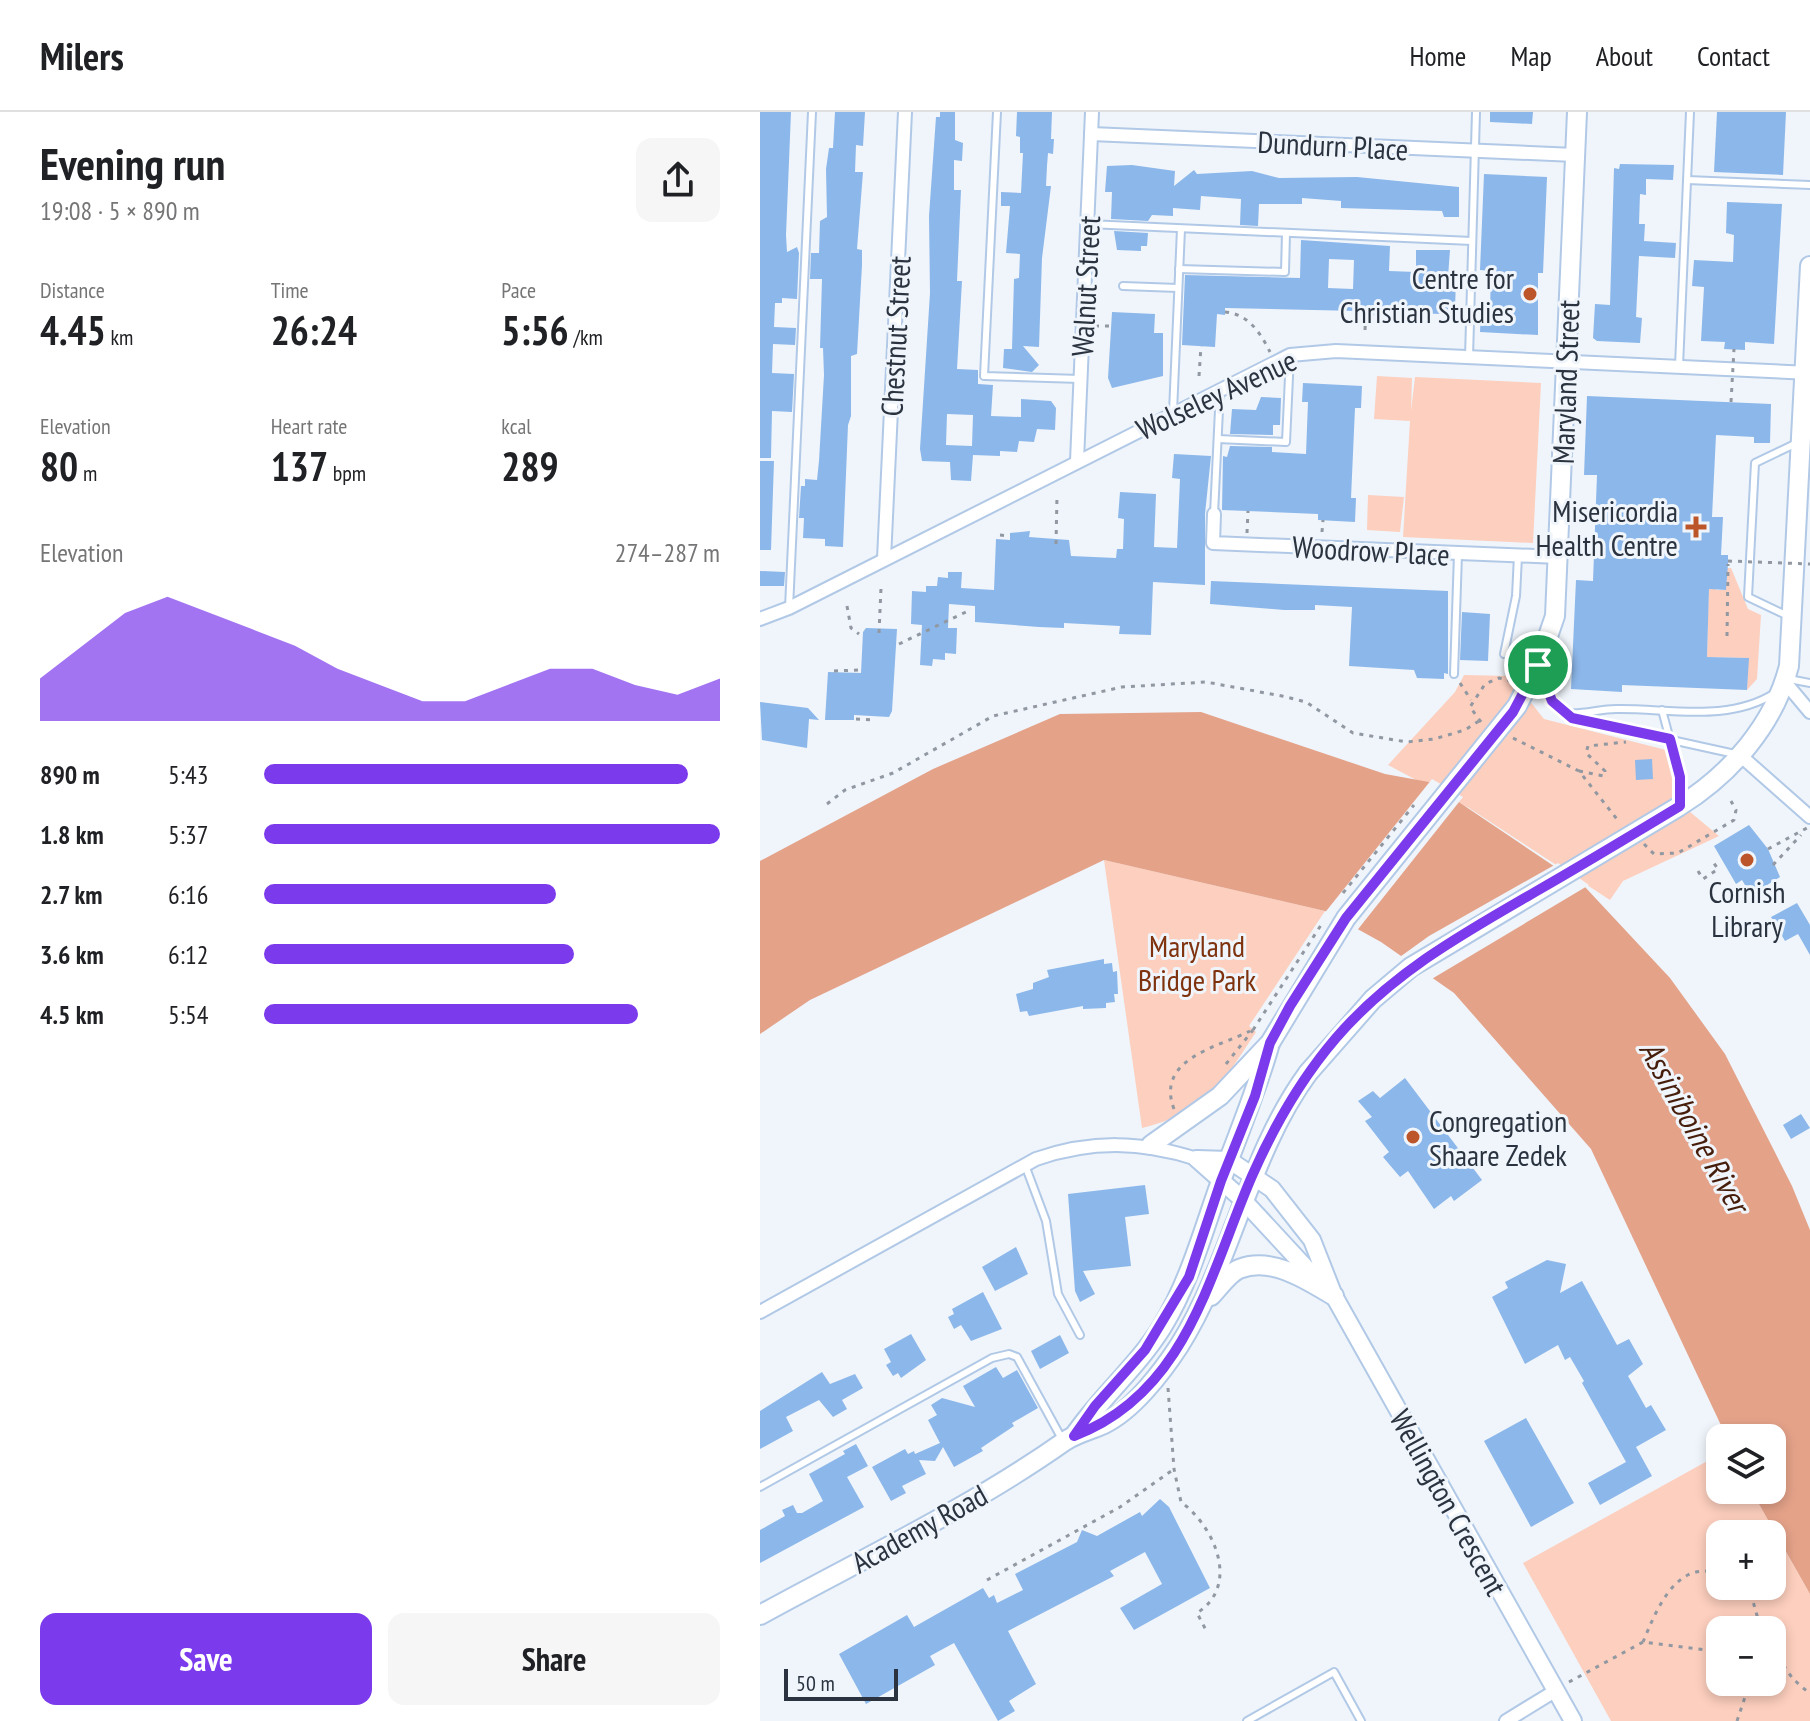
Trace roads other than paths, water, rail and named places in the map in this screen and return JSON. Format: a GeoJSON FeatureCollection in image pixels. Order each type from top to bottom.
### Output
{"type":"FeatureCollection","features":[{"type":"Feature","properties":{"kind":"main road","name":"Maryland Street"},"geometry":{"type":"LineString","coordinates":[[1270,1043],[1346,918],[1517,706],[1538,665],[1555,616],[1577,112]]}},
{"type":"Feature","properties":{"kind":"main road","name":"Academy Road"},"geometry":{"type":"LineString","coordinates":[[760,1615],[1031,1466],[1069,1439],[1107,1423],[1135,1398],[1170,1358],[1204,1304],[1252,1175],[1293,1092],[1373,999],[1411,967],[1679,806],[1741,756],[1762,727],[1783,683],[1794,618],[1808,372],[1810,266]]}},
{"type":"Feature","properties":{"kind":"main road","name":"Academy Road"},"geometry":{"type":"LineString","coordinates":[[1069,1439],[1161,1328],[1189,1277],[1221,1181],[1255,1096],[1270,1043]]}},
{"type":"Feature","properties":{"kind":"main road"},"geometry":{"type":"LineString","coordinates":[[1151,1145],[1220,1096],[1270,1043]]}},
{"type":"Feature","properties":{"kind":"main road"},"geometry":{"type":"LineString","coordinates":[[1204,1304],[1236,1270],[1256,1266],[1291,1271],[1330,1289]]}},
{"type":"Feature","properties":{"kind":"street","name":"Chestnut Street"},"geometry":{"type":"LineString","coordinates":[[884,559],[905,112]]}},
{"type":"Feature","properties":{"kind":"street","name":"Walnut Street"},"geometry":{"type":"LineString","coordinates":[[1077,461],[1092,112]]}},
{"type":"Feature","properties":{"kind":"street","name":"Dundurn Place"},"geometry":{"type":"LineString","coordinates":[[1091,134],[1575,155]]}},
{"type":"Feature","properties":{"kind":"street","name":"Wolseley Avenue"},"geometry":{"type":"LineString","coordinates":[[760,619],[789,608],[1290,355],[1336,351],[1808,372]]}},
{"type":"Feature","properties":{"kind":"street","name":"Woodrow Place"},"geometry":{"type":"LineString","coordinates":[[1214,514],[1213,543],[1518,556],[1559,554]]}},
{"type":"Feature","properties":{"kind":"street"},"geometry":{"type":"LineString","coordinates":[[1783,683],[1810,712]]}},
{"type":"Feature","properties":{"kind":"street"},"geometry":{"type":"LineString","coordinates":[[1741,756],[1810,817]]}},
{"type":"Feature","properties":{"kind":"street","name":"Wellington Crescent"},"geometry":{"type":"LineString","coordinates":[[760,1312],[1025,1165],[1054,1153],[1097,1144],[1151,1145],[1197,1159],[1229,1160],[1272,1189],[1312,1240],[1324,1262],[1330,1289],[1573,1721]]}},
{"type":"Feature","properties":{"kind":"street","name":"Wellington Crescent"},"geometry":{"type":"LineString","coordinates":[[1197,1159],[1243,1200],[1306,1268],[1330,1289]]}},
{"type":"Feature","properties":{"kind":"street"},"geometry":{"type":"LineString","coordinates":[[1506,1721],[1555,1691]]}},
{"type":"Feature","properties":{"kind":"lane"},"geometry":{"type":"LineString","coordinates":[[789,608],[812,112]]}},
{"type":"Feature","properties":{"kind":"lane"},"geometry":{"type":"LineString","coordinates":[[997,112],[984,376],[1080,379]]}},
{"type":"Feature","properties":{"kind":"lane"},"geometry":{"type":"LineString","coordinates":[[1469,357],[1476,112]]}},
{"type":"Feature","properties":{"kind":"lane"},"geometry":{"type":"LineString","coordinates":[[1679,366],[1690,112]]}},
{"type":"Feature","properties":{"kind":"lane"},"geometry":{"type":"LineString","coordinates":[[1687,180],[1810,185]]}},
{"type":"Feature","properties":{"kind":"lane"},"geometry":{"type":"LineString","coordinates":[[1087,224],[1472,241]]}},
{"type":"Feature","properties":{"kind":"lane"},"geometry":{"type":"LineString","coordinates":[[1173,412],[1181,229]]}},
{"type":"Feature","properties":{"kind":"lane"},"geometry":{"type":"LineString","coordinates":[[1179,269],[1285,272],[1286,233]]}},
{"type":"Feature","properties":{"kind":"lane"},"geometry":{"type":"LineString","coordinates":[[1123,286],[1178,288]]}},
{"type":"Feature","properties":{"kind":"lane"},"geometry":{"type":"LineString","coordinates":[[1218,439],[1286,442],[1290,355]]}},
{"type":"Feature","properties":{"kind":"lane"},"geometry":{"type":"LineString","coordinates":[[1214,514],[1220,388]]}},
{"type":"Feature","properties":{"kind":"lane"},"geometry":{"type":"LineString","coordinates":[[1794,618],[1748,597],[1755,463],[1802,441]]}},
{"type":"Feature","properties":{"kind":"lane"},"geometry":{"type":"LineString","coordinates":[[1559,554],[1587,551]]}},
{"type":"Feature","properties":{"kind":"lane"},"geometry":{"type":"LineString","coordinates":[[1454,674],[1458,554]]}},
{"type":"Feature","properties":{"kind":"lane"},"geometry":{"type":"LineString","coordinates":[[1504,654],[1516,596],[1518,556]]}},
{"type":"Feature","properties":{"kind":"lane"},"geometry":{"type":"LineString","coordinates":[[1538,665],[1552,701],[1563,712],[1599,726],[1741,756]]}},
{"type":"Feature","properties":{"kind":"lane"},"geometry":{"type":"LineString","coordinates":[[1563,712],[1739,708],[1762,701],[1783,683],[1810,683]]}},
{"type":"Feature","properties":{"kind":"lane"},"geometry":{"type":"LineString","coordinates":[[1662,710],[1680,777],[1679,806]]}},
{"type":"Feature","properties":{"kind":"lane"},"geometry":{"type":"LineString","coordinates":[[1025,1165],[1046,1221],[1058,1294],[1080,1335]]}},
{"type":"Feature","properties":{"kind":"lane"},"geometry":{"type":"LineString","coordinates":[[760,1487],[992,1358],[1009,1354],[1017,1357],[1069,1439]]}},
{"type":"Feature","properties":{"kind":"lane"},"geometry":{"type":"LineString","coordinates":[[1247,1721],[1334,1672],[1361,1721]]}},
{"type":"Feature","properties":{"kind":"water","name":"Assiniboine River"},"geometry":{"type":"Polygon","coordinates":[[[1201,712],[1385,774],[1429,782],[1585,887],[1670,978],[1725,1054],[1792,1186],[1810,1230],[1810,1594],[1786,1552],[1786,1520],[1768,1520],[1759,1504],[1786,1504],[1786,1424],[1720,1424],[1591,1149],[1454,993],[1381,942],[1325,911],[1104,860],[810,1000],[760,1034],[760,861],[933,769],[1060,714],[1201,712]]]}},
{"type":"Feature","properties":{"kind":"place","name":"Centre for Christian Studies"},"geometry":{"type":"Point","coordinates":[1530,294]}},
{"type":"Feature","properties":{"kind":"place","name":"Misericordia Health Centre"},"geometry":{"type":"Point","coordinates":[1696,527]}},
{"type":"Feature","properties":{"kind":"place","name":"Cornish Library"},"geometry":{"type":"Point","coordinates":[1747,860]}},
{"type":"Feature","properties":{"kind":"place","name":"Congregation Shaare Zedek"},"geometry":{"type":"Point","coordinates":[1413,1137]}},
{"type":"Feature","properties":{"kind":"park label","name":"Maryland Bridge Park"},"geometry":{"type":"Point","coordinates":[1197,962]}}]}
